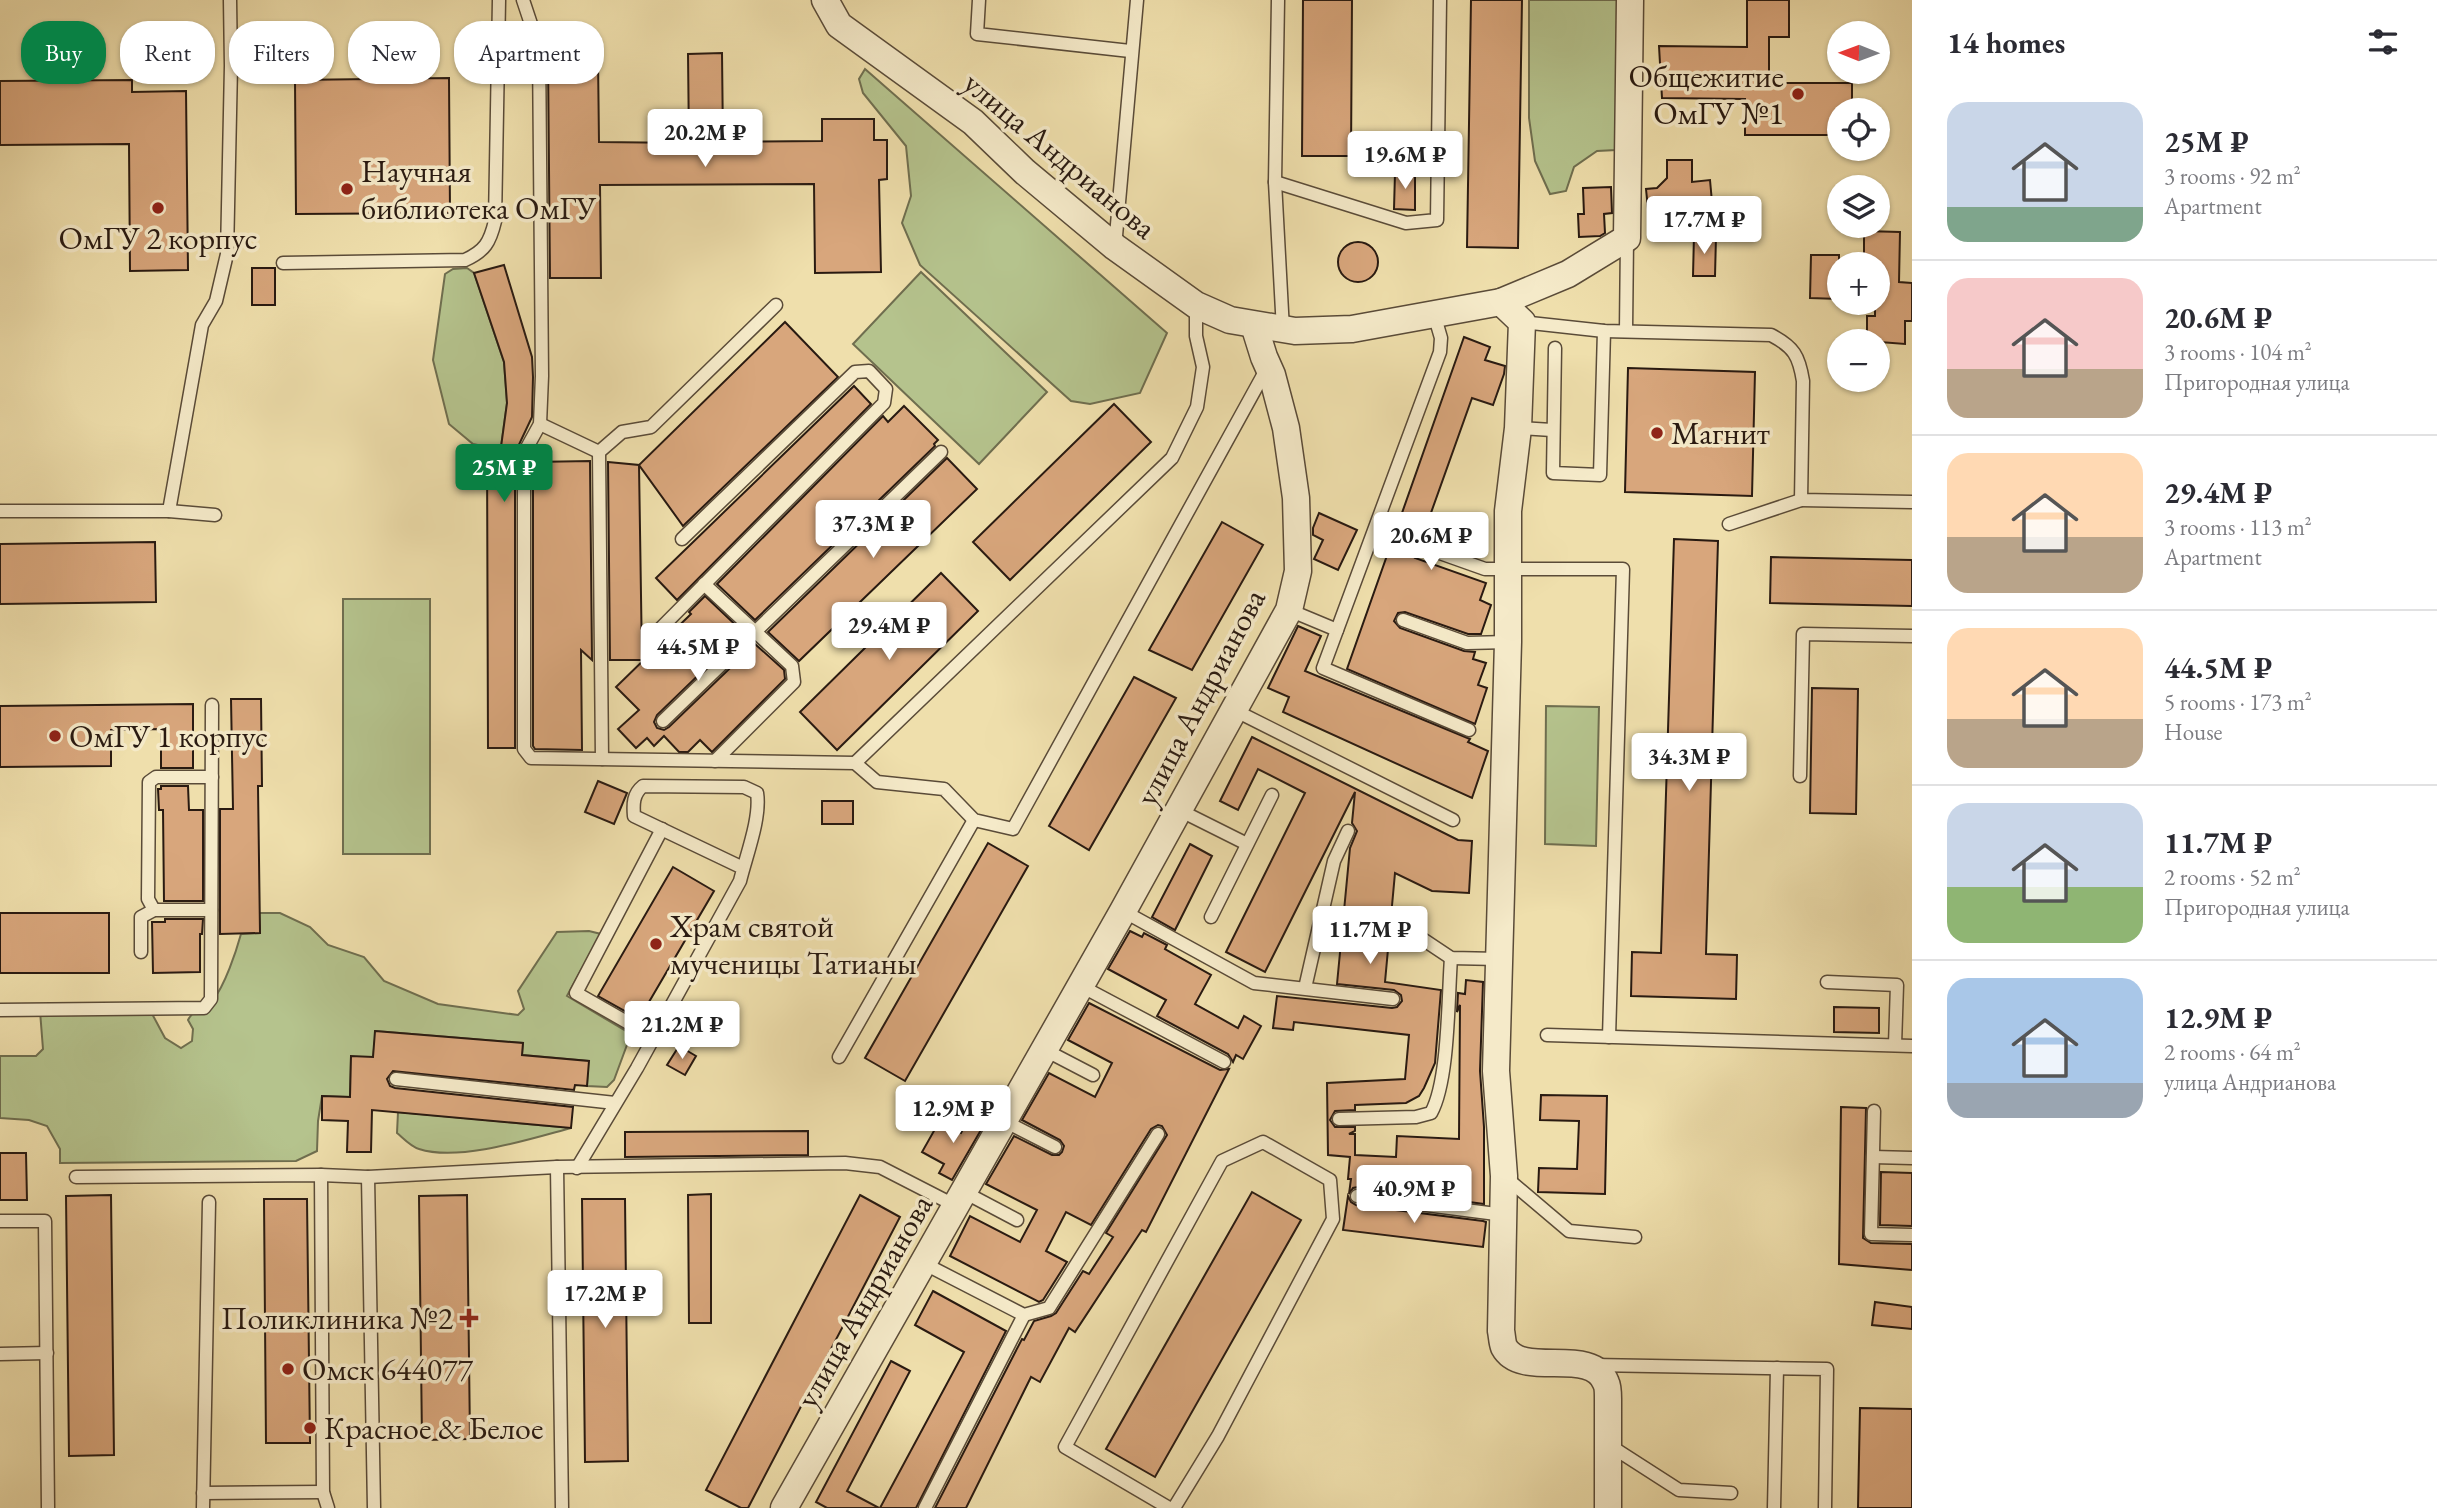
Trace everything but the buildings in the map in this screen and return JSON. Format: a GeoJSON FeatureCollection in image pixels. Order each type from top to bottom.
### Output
{"type":"FeatureCollection","features":[{"type":"Feature","properties":{"kind":"street","name":"улица Андрианова"},"geometry":{"type":"LineString","coordinates":[[787,1507],[1123,911],[1289,610],[1298,571],[1296,498],[1286,428],[1269,365],[1264,358],[1254,326],[1230,320],[1196,304],[1115,247],[1025,172],[973,122],[839,25],[825,0]]}},
{"type":"Feature","properties":{"kind":"street"},"geometry":{"type":"LineString","coordinates":[[1254,326],[1295,331],[1352,328],[1501,302],[1568,274],[1627,238],[1630,0]]}},
{"type":"Feature","properties":{"kind":"street"},"geometry":{"type":"LineString","coordinates":[[1501,302],[1522,322],[1518,428],[1508,511],[1508,642],[1496,1071],[1504,1176],[1501,1331],[1504,1347],[1515,1358],[1530,1362],[1582,1365],[1597,1371],[1606,1382],[1608,1508]]}},
{"type":"Feature","properties":{"kind":"lane"},"geometry":{"type":"LineString","coordinates":[[169,511],[202,324],[216,301],[227,254],[230,0]]}},
{"type":"Feature","properties":{"kind":"lane"},"geometry":{"type":"LineString","coordinates":[[284,263],[465,260],[480,253],[491,241],[495,221],[499,0]]}},
{"type":"Feature","properties":{"kind":"lane"},"geometry":{"type":"LineString","coordinates":[[523,0],[539,48],[542,349],[540,424],[524,453],[524,749],[531,758],[855,762],[877,782],[944,789],[974,820],[1013,829],[1269,365]]}},
{"type":"Feature","properties":{"kind":"lane"},"geometry":{"type":"LineString","coordinates":[[979,0],[977,34],[1130,51]]}},
{"type":"Feature","properties":{"kind":"lane"},"geometry":{"type":"LineString","coordinates":[[1115,247],[1136,0]]}},
{"type":"Feature","properties":{"kind":"lane"},"geometry":{"type":"LineString","coordinates":[[1278,0],[1275,182],[1283,330]]}},
{"type":"Feature","properties":{"kind":"lane"},"geometry":{"type":"LineString","coordinates":[[1275,182],[1406,223],[1437,219],[1440,0]]}},
{"type":"Feature","properties":{"kind":"lane"},"geometry":{"type":"LineString","coordinates":[[1626,331],[1627,238]]}},
{"type":"Feature","properties":{"kind":"lane"},"geometry":{"type":"LineString","coordinates":[[855,762],[1172,458],[1197,407],[1203,366],[1196,336],[1196,304]]}},
{"type":"Feature","properties":{"kind":"lane"},"geometry":{"type":"LineString","coordinates":[[602,759],[599,452],[622,432],[651,427],[776,305]]}},
{"type":"Feature","properties":{"kind":"lane"},"geometry":{"type":"LineString","coordinates":[[1434,313],[1441,338],[1440,352],[1323,668],[1469,730]]}},
{"type":"Feature","properties":{"kind":"lane"},"geometry":{"type":"LineString","coordinates":[[1522,322],[1604,331],[1771,335],[1788,344],[1800,362],[1802,381],[1801,500]]}},
{"type":"Feature","properties":{"kind":"lane"},"geometry":{"type":"LineString","coordinates":[[1555,348],[1553,474],[1600,475],[1604,331]]}},
{"type":"Feature","properties":{"kind":"lane"},"geometry":{"type":"LineString","coordinates":[[658,631],[884,403],[886,389],[869,372],[855,372],[682,539]]}},
{"type":"Feature","properties":{"kind":"lane"},"geometry":{"type":"LineString","coordinates":[[540,424],[599,452]]}},
{"type":"Feature","properties":{"kind":"lane"},"geometry":{"type":"LineString","coordinates":[[1518,428],[1552,430]]}},
{"type":"Feature","properties":{"kind":"lane"},"geometry":{"type":"LineString","coordinates":[[663,721],[941,452]]}},
{"type":"Feature","properties":{"kind":"lane"},"geometry":{"type":"LineString","coordinates":[[1729,524],[1801,500],[1912,502]]}},
{"type":"Feature","properties":{"kind":"lane"},"geometry":{"type":"LineString","coordinates":[[0,511],[169,511],[215,515]]}},
{"type":"Feature","properties":{"kind":"lane"},"geometry":{"type":"LineString","coordinates":[[1423,547],[1485,569],[1623,569],[1609,1037]]}},
{"type":"Feature","properties":{"kind":"lane"},"geometry":{"type":"LineString","coordinates":[[704,584],[792,666],[794,682],[715,761]]}},
{"type":"Feature","properties":{"kind":"lane"},"geometry":{"type":"LineString","coordinates":[[1289,610],[1337,629]]}},
{"type":"Feature","properties":{"kind":"lane"},"geometry":{"type":"LineString","coordinates":[[1403,620],[1467,643],[1508,642]]}},
{"type":"Feature","properties":{"kind":"lane"},"geometry":{"type":"LineString","coordinates":[[1800,776],[1803,634],[1912,636]]}},
{"type":"Feature","properties":{"kind":"lane"},"geometry":{"type":"LineString","coordinates":[[0,1010],[204,1008],[211,999],[212,705]]}},
{"type":"Feature","properties":{"kind":"lane"},"geometry":{"type":"LineString","coordinates":[[1234,710],[1453,820]]}},
{"type":"Feature","properties":{"kind":"lane"},"geometry":{"type":"LineString","coordinates":[[154,910],[148,900],[149,782],[156,777],[212,777]]}},
{"type":"Feature","properties":{"kind":"lane"},"geometry":{"type":"LineString","coordinates":[[577,1168],[740,881],[758,804],[757,793],[744,787],[643,786],[637,791],[633,804],[634,816],[743,868]]}},
{"type":"Feature","properties":{"kind":"lane"},"geometry":{"type":"LineString","coordinates":[[1211,917],[1272,794]]}},
{"type":"Feature","properties":{"kind":"lane"},"geometry":{"type":"LineString","coordinates":[[1179,810],[1247,844]]}},
{"type":"Feature","properties":{"kind":"lane"},"geometry":{"type":"LineString","coordinates":[[839,1057],[974,820]]}},
{"type":"Feature","properties":{"kind":"lane"},"geometry":{"type":"LineString","coordinates":[[653,1037],[576,993],[662,829]]}},
{"type":"Feature","properties":{"kind":"lane"},"geometry":{"type":"LineString","coordinates":[[1305,988],[1334,861],[1348,831]]}},
{"type":"Feature","properties":{"kind":"lane"},"geometry":{"type":"LineString","coordinates":[[141,952],[141,917],[154,910],[211,910]]}},
{"type":"Feature","properties":{"kind":"lane"},"geometry":{"type":"LineString","coordinates":[[1123,911],[1254,983],[1393,999]]}},
{"type":"Feature","properties":{"kind":"lane"},"geometry":{"type":"LineString","coordinates":[[1409,930],[1451,958],[1499,959]]}},
{"type":"Feature","properties":{"kind":"lane"},"geometry":{"type":"LineString","coordinates":[[1339,1119],[1416,1117],[1431,1113],[1436,1104],[1444,1062],[1451,958]]}},
{"type":"Feature","properties":{"kind":"lane"},"geometry":{"type":"LineString","coordinates":[[1827,982],[1897,985],[1895,1045]]}},
{"type":"Feature","properties":{"kind":"lane"},"geometry":{"type":"LineString","coordinates":[[1081,986],[1224,1062]]}},
{"type":"Feature","properties":{"kind":"lane"},"geometry":{"type":"LineString","coordinates":[[1546,1035],[1912,1046]]}},
{"type":"Feature","properties":{"kind":"lane"},"geometry":{"type":"LineString","coordinates":[[1045,1050],[1093,1075]]}},
{"type":"Feature","properties":{"kind":"lane"},"geometry":{"type":"LineString","coordinates":[[396,1079],[615,1103]]}},
{"type":"Feature","properties":{"kind":"lane"},"geometry":{"type":"LineString","coordinates":[[1874,1111],[1871,1234],[1912,1235]]}},
{"type":"Feature","properties":{"kind":"lane"},"geometry":{"type":"LineString","coordinates":[[1004,1121],[1055,1147]]}},
{"type":"Feature","properties":{"kind":"lane"},"geometry":{"type":"LineString","coordinates":[[923,1264],[1024,1315],[1049,1308],[1158,1134]]}},
{"type":"Feature","properties":{"kind":"lane"},"geometry":{"type":"LineString","coordinates":[[1263,1142],[1330,1180],[1333,1219],[1218,1436],[1171,1508],[1065,1447],[1222,1161],[1263,1142]]}},
{"type":"Feature","properties":{"kind":"lane"},"geometry":{"type":"LineString","coordinates":[[1873,1157],[1912,1158]]}},
{"type":"Feature","properties":{"kind":"lane"},"geometry":{"type":"LineString","coordinates":[[76,1177],[368,1177],[557,1167],[867,1164],[1017,1220]]}},
{"type":"Feature","properties":{"kind":"lane"},"geometry":{"type":"LineString","coordinates":[[557,1167],[562,1508]]}},
{"type":"Feature","properties":{"kind":"lane"},"geometry":{"type":"LineString","coordinates":[[321,1175],[323,1492],[328,1508]]}},
{"type":"Feature","properties":{"kind":"lane"},"geometry":{"type":"LineString","coordinates":[[1504,1176],[1569,1231],[1635,1237]]}},
{"type":"Feature","properties":{"kind":"lane"},"geometry":{"type":"LineString","coordinates":[[368,1177],[374,1508]]}},
{"type":"Feature","properties":{"kind":"lane"},"geometry":{"type":"LineString","coordinates":[[1357,1196],[1504,1215]]}},
{"type":"Feature","properties":{"kind":"lane"},"geometry":{"type":"LineString","coordinates":[[204,1508],[209,1202]]}},
{"type":"Feature","properties":{"kind":"lane"},"geometry":{"type":"LineString","coordinates":[[0,1221],[45,1221],[48,1508]]}},
{"type":"Feature","properties":{"kind":"lane"},"geometry":{"type":"LineString","coordinates":[[925,1508],[1024,1315]]}},
{"type":"Feature","properties":{"kind":"lane"},"geometry":{"type":"LineString","coordinates":[[0,1354],[47,1353]]}},
{"type":"Feature","properties":{"kind":"lane"},"geometry":{"type":"LineString","coordinates":[[1582,1365],[1827,1369],[1825,1508]]}},
{"type":"Feature","properties":{"kind":"lane"},"geometry":{"type":"LineString","coordinates":[[1774,1508],[1777,1368]]}},
{"type":"Feature","properties":{"kind":"lane"},"geometry":{"type":"LineString","coordinates":[[1608,1444],[1679,1490],[1731,1493]]}},
{"type":"Feature","properties":{"kind":"lane"},"geometry":{"type":"LineString","coordinates":[[203,1493],[323,1492]]}},
{"type":"Feature","properties":{"kind":"green space"},"geometry":{"type":"Polygon","coordinates":[[[1529,0],[1620,0],[1616,150],[1597,151],[1574,167],[1566,191],[1550,194],[1535,161],[1529,118],[1529,0]]]}},
{"type":"Feature","properties":{"kind":"green space"},"geometry":{"type":"Polygon","coordinates":[[[865,69],[1167,333],[1140,393],[1090,404],[1071,401],[920,265],[902,223],[911,196],[906,146],[863,93],[859,79],[865,69]]]}},
{"type":"Feature","properties":{"kind":"green space"},"geometry":{"type":"Polygon","coordinates":[[[467,268],[474,273],[504,362],[507,403],[501,447],[473,444],[449,424],[433,360],[445,274],[453,269],[467,268]]]}},
{"type":"Feature","properties":{"kind":"green space"},"geometry":{"type":"Polygon","coordinates":[[[921,272],[1047,392],[979,464],[853,344],[921,272]]]}},
{"type":"Feature","properties":{"kind":"green space"},"geometry":{"type":"Polygon","coordinates":[[[343,599],[430,599],[430,854],[343,854],[343,599]]]}},
{"type":"Feature","properties":{"kind":"green space"},"geometry":{"type":"Polygon","coordinates":[[[1546,706],[1599,707],[1596,846],[1545,844],[1546,706]]]}},
{"type":"Feature","properties":{"kind":"green space"},"geometry":{"type":"Polygon","coordinates":[[[259,913],[280,913],[310,927],[328,945],[364,957],[384,981],[438,1004],[518,1015],[524,1009],[518,991],[557,932],[589,931],[601,934],[567,996],[631,1034],[614,1080],[607,1087],[587,1086],[588,1061],[522,1055],[523,1043],[376,1031],[373,1057],[351,1057],[350,1097],[322,1096],[317,1151],[296,1161],[60,1163],[60,1149],[47,1126],[29,1120],[0,1118],[0,1056],[36,1056],[43,1049],[40,1011],[150,1010],[165,1038],[181,1048],[192,1041],[193,1029],[188,1020],[190,1016],[213,1000],[222,986],[241,934],[260,933],[259,913]]]}},
{"type":"Feature","properties":{"kind":"green space"},"geometry":{"type":"Polygon","coordinates":[[[398,1112],[571,1128],[495,1148],[454,1153],[435,1152],[416,1148],[397,1133],[398,1112]]]}},
{"type":"Feature","properties":{"kind":"place","name":"Общежитие ОмГУ №1"},"geometry":{"type":"Point","coordinates":[1798,94]}},
{"type":"Feature","properties":{"kind":"place","name":"Научная библиотека ОмГУ"},"geometry":{"type":"Point","coordinates":[347,189]}},
{"type":"Feature","properties":{"kind":"place","name":"ОмГУ 2 корпус"},"geometry":{"type":"Point","coordinates":[158,208]}},
{"type":"Feature","properties":{"kind":"place","name":"Магнит"},"geometry":{"type":"Point","coordinates":[1657,433]}},
{"type":"Feature","properties":{"kind":"place","name":"ОмГУ 1 корпус"},"geometry":{"type":"Point","coordinates":[55,736]}},
{"type":"Feature","properties":{"kind":"place","name":"Храм святой мученицы Татианы"},"geometry":{"type":"Point","coordinates":[656,944]}},
{"type":"Feature","properties":{"kind":"place","name":"Поликлиника №2"},"geometry":{"type":"Point","coordinates":[469,1318]}},
{"type":"Feature","properties":{"kind":"place","name":"Омск 644077"},"geometry":{"type":"Point","coordinates":[288,1369]}},
{"type":"Feature","properties":{"kind":"place","name":"Красное & Белое"},"geometry":{"type":"Point","coordinates":[310,1428]}}]}
